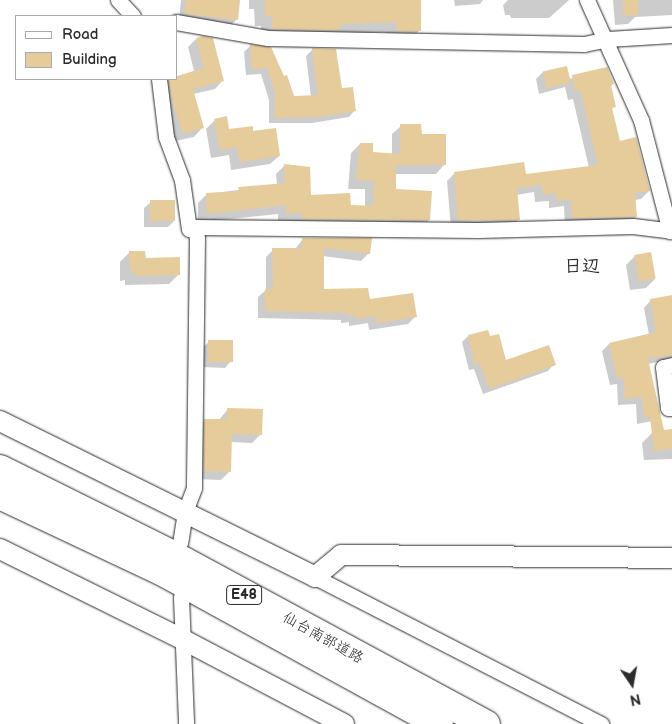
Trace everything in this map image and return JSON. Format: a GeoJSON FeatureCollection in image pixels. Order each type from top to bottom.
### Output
{"type":"FeatureCollection","features":[{"type":"Feature","properties":{"kind":"highway","name":"仙台南部道路"},"geometry":{"type":"LineString","coordinates":[[0,469],[170,554],[486,724]]}},
{"type":"Feature","properties":{"kind":"highway","name":"仙台南部道路"},"geometry":{"type":"LineString","coordinates":[[0,495],[163,572],[439,724]]}},
{"type":"Feature","properties":{"kind":"street"},"geometry":{"type":"LineString","coordinates":[[118,0],[132,15]]}},
{"type":"Feature","properties":{"kind":"street"},"geometry":{"type":"LineString","coordinates":[[159,80],[166,137],[182,180],[189,229],[194,227],[478,230],[633,226],[671,231],[641,120],[602,40],[587,0]]}},
{"type":"Feature","properties":{"kind":"street"},"geometry":{"type":"LineString","coordinates":[[178,22],[268,38],[584,44],[602,40],[672,36]]}},
{"type":"Feature","properties":{"kind":"street"},"geometry":{"type":"LineString","coordinates":[[180,543],[185,512],[194,488],[198,258],[194,227]]}},
{"type":"Feature","properties":{"kind":"street"},"geometry":{"type":"LineString","coordinates":[[672,365],[663,367],[668,408],[672,408]]}},
{"type":"Feature","properties":{"kind":"street"},"geometry":{"type":"LineString","coordinates":[[0,421],[316,577],[601,724]]}},
{"type":"Feature","properties":{"kind":"street"},"geometry":{"type":"LineString","coordinates":[[0,549],[182,639],[344,724]]}},
{"type":"Feature","properties":{"kind":"street"},"geometry":{"type":"LineString","coordinates":[[316,577],[341,555],[350,554],[672,558]]}},
{"type":"Feature","properties":{"kind":"street"},"geometry":{"type":"LineString","coordinates":[[181,597],[186,724]]}},
{"type":"Feature","properties":{"kind":"building"},"geometry":{"type":"Polygon","coordinates":[[[186,0],[240,0],[238,20],[185,14],[186,0]]]}},
{"type":"Feature","properties":{"kind":"building"},"geometry":{"type":"Polygon","coordinates":[[[265,0],[421,0],[421,31],[396,31],[396,22],[340,24],[340,29],[334,30],[272,29],[272,16],[265,16],[265,0]]]}},
{"type":"Feature","properties":{"kind":"building"},"geometry":{"type":"Polygon","coordinates":[[[623,0],[638,0],[638,15],[623,15],[623,0]]]}},
{"type":"Feature","properties":{"kind":"building"},"geometry":{"type":"Polygon","coordinates":[[[203,36],[213,38],[224,81],[193,89],[204,128],[183,134],[174,107],[168,80],[178,80],[178,76],[204,68],[196,38],[203,36]]]}},
{"type":"Feature","properties":{"kind":"building"},"geometry":{"type":"Polygon","coordinates":[[[250,44],[271,47],[284,76],[287,75],[294,96],[318,95],[312,48],[336,49],[342,88],[353,87],[356,111],[319,117],[275,118],[275,93],[267,68],[252,69],[250,44]]]}},
{"type":"Feature","properties":{"kind":"building"},"geometry":{"type":"Polygon","coordinates":[[[567,66],[571,83],[546,88],[543,72],[567,66]]]}},
{"type":"Feature","properties":{"kind":"building"},"geometry":{"type":"Polygon","coordinates":[[[607,67],[614,84],[611,85],[616,107],[612,108],[620,141],[636,137],[650,191],[635,193],[637,217],[572,218],[571,199],[557,201],[556,193],[543,195],[542,185],[517,188],[520,220],[458,220],[454,172],[524,162],[526,174],[598,165],[581,91],[575,92],[572,75],[607,67]]]}},
{"type":"Feature","properties":{"kind":"building"},"geometry":{"type":"Polygon","coordinates":[[[227,116],[229,129],[253,126],[253,131],[276,128],[280,156],[240,162],[237,147],[220,150],[214,119],[227,116]]]}},
{"type":"Feature","properties":{"kind":"building"},"geometry":{"type":"Polygon","coordinates":[[[400,124],[421,124],[422,134],[446,134],[446,165],[396,165],[396,189],[432,191],[430,220],[302,219],[302,213],[286,214],[286,205],[207,214],[206,193],[239,191],[238,187],[285,183],[284,164],[310,167],[311,195],[350,193],[351,205],[373,206],[374,181],[356,180],[360,143],[373,143],[373,152],[400,154],[400,124]]]}},
{"type":"Feature","properties":{"kind":"building"},"geometry":{"type":"Polygon","coordinates":[[[150,200],[175,200],[175,221],[150,221],[150,200]]]}},
{"type":"Feature","properties":{"kind":"building"},"geometry":{"type":"Polygon","coordinates":[[[302,238],[372,238],[370,254],[324,248],[324,289],[368,288],[370,299],[413,293],[417,317],[376,323],[376,316],[356,319],[356,315],[348,316],[348,313],[265,311],[265,289],[273,289],[272,248],[302,248],[302,238]]]}},
{"type":"Feature","properties":{"kind":"building"},"geometry":{"type":"Polygon","coordinates":[[[129,251],[145,251],[146,258],[180,257],[180,275],[135,276],[134,271],[130,271],[129,251]]]}},
{"type":"Feature","properties":{"kind":"building"},"geometry":{"type":"Polygon","coordinates":[[[651,252],[656,279],[639,282],[634,255],[651,252]]]}},
{"type":"Feature","properties":{"kind":"building"},"geometry":{"type":"Polygon","coordinates":[[[672,295],[672,355],[648,359],[664,430],[672,429],[672,449],[654,451],[650,417],[644,417],[642,397],[625,399],[623,377],[617,378],[609,343],[656,332],[650,299],[672,295]]]}},
{"type":"Feature","properties":{"kind":"building"},"geometry":{"type":"Polygon","coordinates":[[[488,330],[490,336],[499,334],[506,360],[549,345],[556,365],[489,389],[480,363],[475,365],[468,335],[488,330]]]}},
{"type":"Feature","properties":{"kind":"building"},"geometry":{"type":"Polygon","coordinates":[[[208,340],[233,340],[233,362],[208,362],[208,340]]]}},
{"type":"Feature","properties":{"kind":"building"},"geometry":{"type":"Polygon","coordinates":[[[227,408],[263,409],[262,435],[232,434],[231,472],[204,471],[204,419],[227,419],[227,408]]]}},
{"type":"Feature","properties":{"kind":"district","name":"日辺"},"geometry":{"type":"Point","coordinates":[582,267]}}]}
